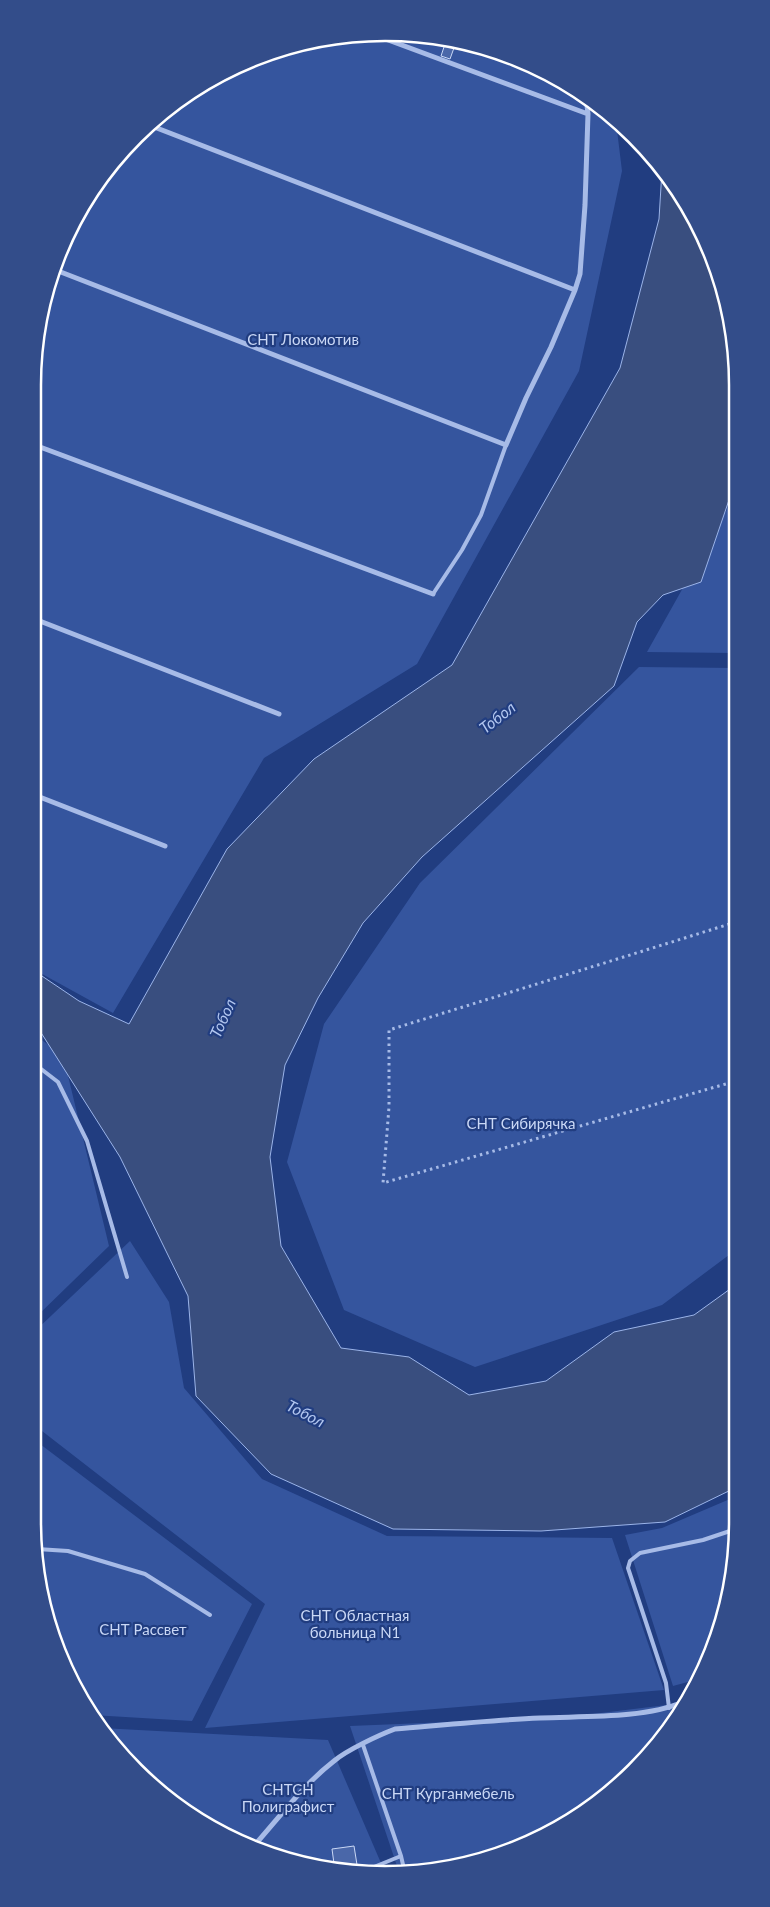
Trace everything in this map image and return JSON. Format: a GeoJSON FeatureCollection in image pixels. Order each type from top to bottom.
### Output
{"type":"FeatureCollection","features":[{"type":"Feature","properties":{"kind":"street"},"geometry":{"type":"LineString","coordinates":[[392,41],[588,114]]}},
{"type":"Feature","properties":{"kind":"street"},"geometry":{"type":"LineString","coordinates":[[60,272],[506,445],[576,290],[581,264],[587,107]]}},
{"type":"Feature","properties":{"kind":"street"},"geometry":{"type":"LineString","coordinates":[[157,128],[576,290]]}},
{"type":"Feature","properties":{"kind":"street"},"geometry":{"type":"LineString","coordinates":[[41,447],[433,594]]}},
{"type":"Feature","properties":{"kind":"street"},"geometry":{"type":"LineString","coordinates":[[41,621],[279,714]]}},
{"type":"Feature","properties":{"kind":"street"},"geometry":{"type":"LineString","coordinates":[[41,798],[165,846]]}},
{"type":"Feature","properties":{"kind":"street"},"geometry":{"type":"LineString","coordinates":[[258,1842],[310,1782],[335,1759],[395,1729],[531,1718],[642,1713],[676,1705]]}},
{"type":"Feature","properties":{"kind":"lane"},"geometry":{"type":"LineString","coordinates":[[433,594],[462,550],[481,515],[506,445]]}},
{"type":"Feature","properties":{"kind":"lane"},"geometry":{"type":"LineString","coordinates":[[41,1069],[58,1082],[87,1141],[127,1277]]}},
{"type":"Feature","properties":{"kind":"lane"},"geometry":{"type":"LineString","coordinates":[[669,1708],[666,1683],[628,1568],[630,1561],[640,1553],[703,1540],[729,1531]]}},
{"type":"Feature","properties":{"kind":"lane"},"geometry":{"type":"LineString","coordinates":[[43,1550],[68,1551],[145,1574],[210,1615]]}},
{"type":"Feature","properties":{"kind":"lane"},"geometry":{"type":"LineString","coordinates":[[363,1744],[403,1865]]}},
{"type":"Feature","properties":{"kind":"lane"},"geometry":{"type":"LineString","coordinates":[[377,1866],[401,1856]]}},
{"type":"Feature","properties":{"kind":"path"},"geometry":{"type":"LineString","coordinates":[[729,924],[389,1030],[389,1107],[383,1183],[729,1084]]}},
{"type":"Feature","properties":{"kind":"green space","name":"СНТ Локомотив"},"geometry":{"type":"Polygon","coordinates":[[[385,41],[430,44],[452,48],[495,59],[517,67],[576,99],[617,132],[622,171],[579,371],[417,664],[264,758],[113,1013],[41,973],[41,385],[44,340],[48,318],[59,275],[67,253],[99,194],[142,142],[194,99],[253,67],[275,59],[318,48],[340,44],[385,41]]]}},
{"type":"Feature","properties":{"kind":"green space"},"geometry":{"type":"Polygon","coordinates":[[[729,506],[729,653],[647,652],[729,506]]]}},
{"type":"Feature","properties":{"kind":"green space","name":"СНТ Сибирячка"},"geometry":{"type":"Polygon","coordinates":[[[639,667],[729,668],[729,1255],[662,1305],[475,1367],[344,1310],[287,1162],[324,1024],[420,883],[639,667]]]}},
{"type":"Feature","properties":{"kind":"green space"},"geometry":{"type":"Polygon","coordinates":[[[41,1040],[63,1055],[109,1246],[41,1312],[41,1040]]]}},
{"type":"Feature","properties":{"kind":"green space","name":"СНТ Областная больница N1"},"geometry":{"type":"Polygon","coordinates":[[[130,1241],[169,1302],[184,1388],[262,1479],[387,1536],[612,1538],[664,1690],[205,1728],[265,1604],[41,1430],[41,1325],[130,1241]]]}},
{"type":"Feature","properties":{"kind":"green space","name":"СНТ Рассвет"},"geometry":{"type":"Polygon","coordinates":[[[41,1445],[252,1604],[192,1721],[101,1716],[87,1694],[67,1654],[59,1632],[48,1589],[42,1544],[41,1445]]]}},
{"type":"Feature","properties":{"kind":"green space"},"geometry":{"type":"Polygon","coordinates":[[[729,1499],[726,1567],[711,1632],[703,1654],[689,1682],[673,1686],[625,1535],[662,1528],[729,1499]]]}},
{"type":"Feature","properties":{"kind":"green space","name":"СНТ Курганмебель"},"geometry":{"type":"Polygon","coordinates":[[[677,1704],[658,1731],[628,1765],[594,1795],[557,1820],[517,1840],[474,1854],[430,1863],[397,1865],[350,1726],[568,1717],[677,1704]]]}},
{"type":"Feature","properties":{"kind":"green space","name":"СНТСН Полиграфист"},"geometry":{"type":"Polygon","coordinates":[[[110,1728],[328,1740],[382,1866],[340,1863],[296,1854],[253,1840],[213,1820],[176,1795],[158,1780],[127,1749],[110,1728]]]}},
{"type":"Feature","properties":{"kind":"water","name":"Тобол"},"geometry":{"type":"Polygon","coordinates":[[[661,181],[683,213],[703,253],[717,296],[726,340],[729,385],[729,500],[701,582],[663,595],[637,622],[614,686],[422,857],[363,923],[318,998],[285,1065],[270,1157],[281,1246],[341,1348],[409,1357],[469,1395],[546,1381],[614,1332],[694,1315],[729,1290],[729,1491],[665,1522],[541,1531],[393,1529],[271,1474],[196,1396],[188,1296],[120,1157],[41,1033],[41,975],[79,1001],[129,1024],[227,849],[314,759],[452,665],[620,368],[659,219],[661,181]]]}},
{"type":"Feature","properties":{"kind":"building"},"geometry":{"type":"Polygon","coordinates":[[[444,47],[454,48],[450,59],[441,56],[444,47]]]}},
{"type":"Feature","properties":{"kind":"building"},"geometry":{"type":"Polygon","coordinates":[[[354,1846],[357,1864],[334,1862],[332,1849],[354,1846]]]}}]}
